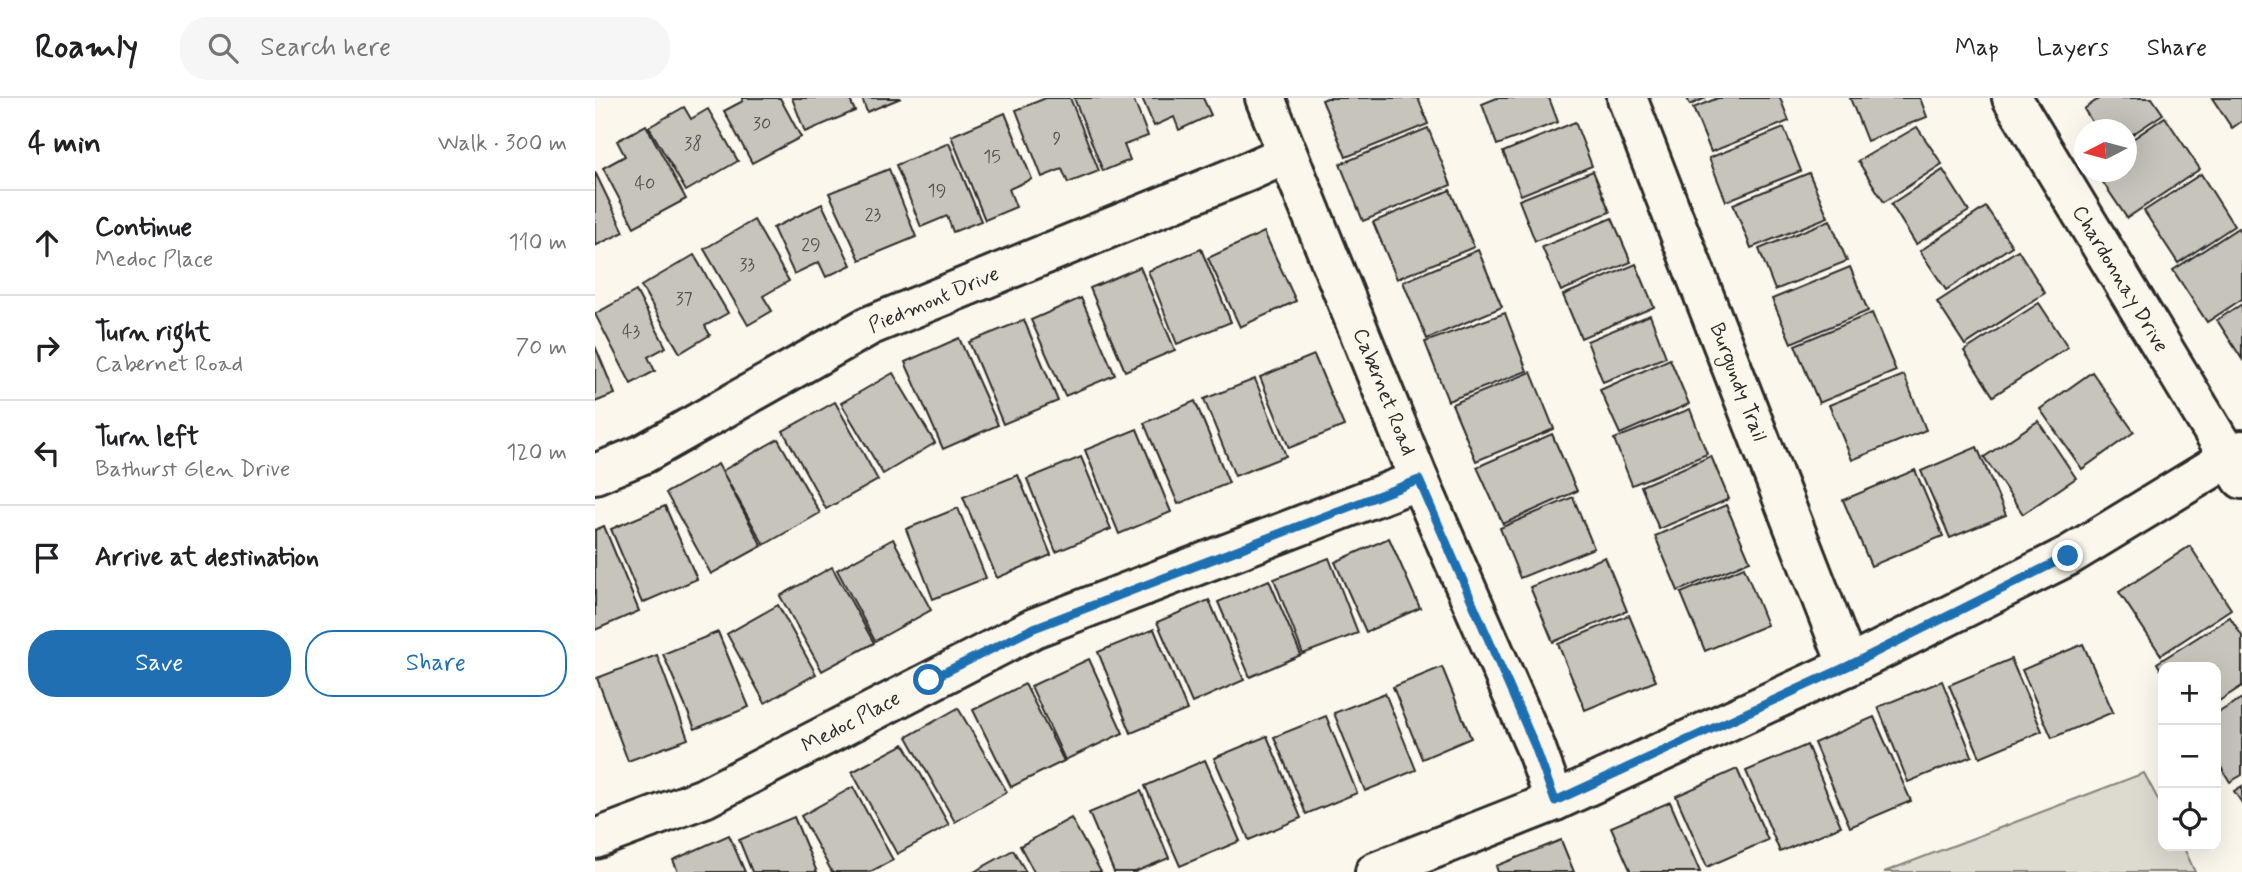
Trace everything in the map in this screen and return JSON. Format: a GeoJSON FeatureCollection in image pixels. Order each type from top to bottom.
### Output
{"type":"FeatureCollection","features":[{"type":"Feature","properties":{"kind":"street","name":"Cabernet Road"},"geometry":{"type":"LineString","coordinates":[[1265,98],[1419,480],[1535,746],[1555,801]]}},
{"type":"Feature","properties":{"kind":"street","name":"Burgundy Trail"},"geometry":{"type":"LineString","coordinates":[[1627,98],[1848,666]]}},
{"type":"Feature","properties":{"kind":"street","name":"Chardonnay Drive"},"geometry":{"type":"LineString","coordinates":[[2012,98],[2237,462]]}},
{"type":"Feature","properties":{"kind":"street","name":"Piedmont Drive"},"geometry":{"type":"LineString","coordinates":[[595,474],[643,454],[869,326],[1235,177],[1287,153]]}},
{"type":"Feature","properties":{"kind":"street"},"geometry":{"type":"LineString","coordinates":[[1375,872],[1555,801],[1848,666],[2068,556],[2237,462]]}},
{"type":"Feature","properties":{"kind":"street","name":"Medoc Place"},"geometry":{"type":"LineString","coordinates":[[595,839],[703,798],[1034,628],[1419,480]]}},
{"type":"Feature","properties":{"kind":"shaded area"},"geometry":{"type":"Polygon","coordinates":[[[2144,773],[2158,800],[2158,851],[2185,851],[2195,872],[1884,872],[2144,773]]]}},
{"type":"Feature","properties":{"kind":"building"},"geometry":{"type":"Polygon","coordinates":[[[742,98],[780,98],[801,137],[752,163],[724,111],[743,101],[742,98]]]}},
{"type":"Feature","properties":{"kind":"building"},"geometry":{"type":"Polygon","coordinates":[[[792,98],[849,98],[855,111],[805,132],[792,98]]]}},
{"type":"Feature","properties":{"kind":"building"},"geometry":{"type":"Polygon","coordinates":[[[862,98],[901,98],[867,112],[862,98]]]}},
{"type":"Feature","properties":{"kind":"building"},"geometry":{"type":"Polygon","coordinates":[[[1046,98],[1070,98],[1099,171],[1068,183],[1062,169],[1042,177],[1016,110],[1046,98]]]}},
{"type":"Feature","properties":{"kind":"building"},"geometry":{"type":"Polygon","coordinates":[[[1074,98],[1133,98],[1148,136],[1124,145],[1130,160],[1103,171],[1074,98]]]}},
{"type":"Feature","properties":{"kind":"building"},"geometry":{"type":"Polygon","coordinates":[[[1142,98],[1203,98],[1211,115],[1179,130],[1174,117],[1154,126],[1142,98]]]}},
{"type":"Feature","properties":{"kind":"building"},"geometry":{"type":"Polygon","coordinates":[[[1418,98],[1428,124],[1346,157],[1322,100],[1418,98]]]}},
{"type":"Feature","properties":{"kind":"building"},"geometry":{"type":"Polygon","coordinates":[[[1497,98],[1549,98],[1558,122],[1497,145],[1482,104],[1497,98]]]}},
{"type":"Feature","properties":{"kind":"building"},"geometry":{"type":"Polygon","coordinates":[[[1687,98],[1706,98],[1690,105],[1687,98]]]}},
{"type":"Feature","properties":{"kind":"building"},"geometry":{"type":"Polygon","coordinates":[[[1718,98],[1780,98],[1789,121],[1711,152],[1693,108],[1718,98]]]}},
{"type":"Feature","properties":{"kind":"building"},"geometry":{"type":"Polygon","coordinates":[[[1850,98],[1920,98],[1927,117],[1867,141],[1850,98]]]}},
{"type":"Feature","properties":{"kind":"building"},"geometry":{"type":"Polygon","coordinates":[[[2100,98],[2152,98],[2163,114],[2137,131],[2137,119],[2090,119],[2084,109],[2100,98]]]}},
{"type":"Feature","properties":{"kind":"building"},"geometry":{"type":"Polygon","coordinates":[[[2212,98],[2242,98],[2242,121],[2232,128],[2212,98]]]}},
{"type":"Feature","properties":{"kind":"building"},"geometry":{"type":"Polygon","coordinates":[[[684,107],[691,119],[708,109],[738,161],[686,191],[649,127],[684,107]]]}},
{"type":"Feature","properties":{"kind":"building"},"geometry":{"type":"Polygon","coordinates":[[[1005,113],[1032,179],[1009,189],[1016,207],[985,220],[951,136],[1005,113]]]}},
{"type":"Feature","properties":{"kind":"building"},"geometry":{"type":"Polygon","coordinates":[[[2165,117],[2200,169],[2127,218],[2103,182],[2137,182],[2137,136],[2165,117]]]}},
{"type":"Feature","properties":{"kind":"building"},"geometry":{"type":"Polygon","coordinates":[[[1575,122],[1592,166],[1521,195],[1503,152],[1575,122]]]}},
{"type":"Feature","properties":{"kind":"building"},"geometry":{"type":"Polygon","coordinates":[[[646,125],[686,199],[634,227],[603,168],[625,156],[617,141],[646,125]]]}},
{"type":"Feature","properties":{"kind":"building"},"geometry":{"type":"Polygon","coordinates":[[[1917,127],[1942,164],[1884,202],[1858,161],[1917,127]]]}},
{"type":"Feature","properties":{"kind":"building"},"geometry":{"type":"Polygon","coordinates":[[[1428,128],[1451,185],[1363,221],[1340,164],[1428,128]]]}},
{"type":"Feature","properties":{"kind":"building"},"geometry":{"type":"Polygon","coordinates":[[[1784,128],[1801,171],[1726,201],[1709,158],[1784,128]]]}},
{"type":"Feature","properties":{"kind":"building"},"geometry":{"type":"Polygon","coordinates":[[[949,143],[981,221],[953,232],[947,216],[921,227],[896,165],[949,143]]]}},
{"type":"Feature","properties":{"kind":"building"},"geometry":{"type":"Polygon","coordinates":[[[889,169],[916,237],[860,260],[829,193],[889,169]]]}},
{"type":"Feature","properties":{"kind":"building"},"geometry":{"type":"Polygon","coordinates":[[[1943,170],[1969,211],[1916,244],[1891,204],[1943,170]]]}},
{"type":"Feature","properties":{"kind":"building"},"geometry":{"type":"Polygon","coordinates":[[[1593,171],[1610,212],[1535,241],[1519,200],[1593,171]]]}},
{"type":"Feature","properties":{"kind":"building"},"geometry":{"type":"Polygon","coordinates":[[[595,172],[624,232],[595,246],[595,172]]]}},
{"type":"Feature","properties":{"kind":"building"},"geometry":{"type":"Polygon","coordinates":[[[1809,173],[1828,217],[1751,248],[1733,204],[1809,173]]]}},
{"type":"Feature","properties":{"kind":"building"},"geometry":{"type":"Polygon","coordinates":[[[2201,174],[2234,226],[2178,263],[2144,211],[2201,174]]]}},
{"type":"Feature","properties":{"kind":"building"},"geometry":{"type":"Polygon","coordinates":[[[1450,190],[1474,247],[1397,279],[1373,222],[1450,190]]]}},
{"type":"Feature","properties":{"kind":"building"},"geometry":{"type":"Polygon","coordinates":[[[822,204],[851,265],[826,277],[819,262],[794,274],[773,228],[822,204]]]}},
{"type":"Feature","properties":{"kind":"building"},"geometry":{"type":"Polygon","coordinates":[[[1986,207],[2012,246],[1946,290],[1920,251],[1986,207]]]}},
{"type":"Feature","properties":{"kind":"building"},"geometry":{"type":"Polygon","coordinates":[[[1612,218],[1631,262],[1561,291],[1542,247],[1612,218]]]}},
{"type":"Feature","properties":{"kind":"building"},"geometry":{"type":"Polygon","coordinates":[[[754,220],[789,281],[763,296],[772,311],[748,325],[704,249],[754,220]]]}},
{"type":"Feature","properties":{"kind":"building"},"geometry":{"type":"Polygon","coordinates":[[[1830,220],[1847,261],[1775,290],[1759,249],[1830,220]]]}},
{"type":"Feature","properties":{"kind":"building"},"geometry":{"type":"Polygon","coordinates":[[[2238,228],[2242,235],[2242,299],[2207,322],[2173,270],[2238,228]]]}},
{"type":"Feature","properties":{"kind":"building"},"geometry":{"type":"Polygon","coordinates":[[[1264,232],[1296,301],[1240,327],[1208,258],[1264,232]]]}},
{"type":"Feature","properties":{"kind":"building"},"geometry":{"type":"Polygon","coordinates":[[[1201,249],[1231,322],[1177,344],[1148,271],[1201,249]]]}},
{"type":"Feature","properties":{"kind":"building"},"geometry":{"type":"Polygon","coordinates":[[[1478,250],[1502,307],[1427,339],[1403,282],[1478,250]]]}},
{"type":"Feature","properties":{"kind":"building"},"geometry":{"type":"Polygon","coordinates":[[[2018,250],[2045,293],[1965,345],[1937,302],[2018,250]]]}},
{"type":"Feature","properties":{"kind":"building"},"geometry":{"type":"Polygon","coordinates":[[[694,255],[728,313],[705,326],[710,335],[680,353],[641,286],[694,255]]]}},
{"type":"Feature","properties":{"kind":"building"},"geometry":{"type":"Polygon","coordinates":[[[1636,264],[1654,307],[1581,338],[1563,295],[1636,264]]]}},
{"type":"Feature","properties":{"kind":"building"},"geometry":{"type":"Polygon","coordinates":[[[1140,267],[1175,350],[1125,371],[1090,288],[1140,267]]]}},
{"type":"Feature","properties":{"kind":"building"},"geometry":{"type":"Polygon","coordinates":[[[1850,267],[1868,311],[1791,343],[1772,299],[1850,267]]]}},
{"type":"Feature","properties":{"kind":"building"},"geometry":{"type":"Polygon","coordinates":[[[636,291],[666,347],[648,357],[655,371],[631,384],[595,314],[636,291]]]}},
{"type":"Feature","properties":{"kind":"building"},"geometry":{"type":"Polygon","coordinates":[[[1081,298],[1115,375],[1065,396],[1031,320],[1081,298]]]}},
{"type":"Feature","properties":{"kind":"building"},"geometry":{"type":"Polygon","coordinates":[[[2039,303],[2068,347],[1993,396],[1964,351],[2039,303]]]}},
{"type":"Feature","properties":{"kind":"building"},"geometry":{"type":"Polygon","coordinates":[[[2242,304],[2242,359],[2217,320],[2242,304]]]}},
{"type":"Feature","properties":{"kind":"building"},"geometry":{"type":"Polygon","coordinates":[[[1505,313],[1527,371],[1448,401],[1425,342],[1505,313]]]}},
{"type":"Feature","properties":{"kind":"building"},"geometry":{"type":"Polygon","coordinates":[[[1872,313],[1896,371],[1819,403],[1795,345],[1872,313]]]}},
{"type":"Feature","properties":{"kind":"building"},"geometry":{"type":"Polygon","coordinates":[[[1650,315],[1666,357],[1603,382],[1587,341],[1650,315]]]}},
{"type":"Feature","properties":{"kind":"building"},"geometry":{"type":"Polygon","coordinates":[[[1024,320],[1058,401],[1003,424],[969,342],[1024,320]]]}},
{"type":"Feature","properties":{"kind":"building"},"geometry":{"type":"Polygon","coordinates":[[[959,338],[998,425],[943,449],[905,362],[959,338]]]}},
{"type":"Feature","properties":{"kind":"building"},"geometry":{"type":"Polygon","coordinates":[[[595,346],[615,394],[595,402],[595,346]]]}},
{"type":"Feature","properties":{"kind":"building"},"geometry":{"type":"Polygon","coordinates":[[[1314,355],[1344,426],[1289,448],[1260,377],[1314,355]]]}},
{"type":"Feature","properties":{"kind":"building"},"geometry":{"type":"Polygon","coordinates":[[[1670,359],[1689,404],[1620,434],[1600,390],[1670,359]]]}},
{"type":"Feature","properties":{"kind":"building"},"geometry":{"type":"Polygon","coordinates":[[[1531,372],[1554,429],[1476,461],[1452,404],[1531,372]]]}},
{"type":"Feature","properties":{"kind":"building"},"geometry":{"type":"Polygon","coordinates":[[[2092,372],[2134,432],[2082,469],[2040,409],[2092,372]]]}},
{"type":"Feature","properties":{"kind":"building"},"geometry":{"type":"Polygon","coordinates":[[[893,373],[935,443],[883,474],[841,403],[893,373]]]}},
{"type":"Feature","properties":{"kind":"building"},"geometry":{"type":"Polygon","coordinates":[[[1904,375],[1926,430],[1852,460],[1829,405],[1904,375]]]}},
{"type":"Feature","properties":{"kind":"building"},"geometry":{"type":"Polygon","coordinates":[[[1255,379],[1286,456],[1235,476],[1204,399],[1255,379]]]}},
{"type":"Feature","properties":{"kind":"building"},"geometry":{"type":"Polygon","coordinates":[[[1195,401],[1229,483],[1178,504],[1144,423],[1195,401]]]}},
{"type":"Feature","properties":{"kind":"building"},"geometry":{"type":"Polygon","coordinates":[[[835,402],[878,480],[826,509],[783,431],[835,402]]]}},
{"type":"Feature","properties":{"kind":"building"},"geometry":{"type":"Polygon","coordinates":[[[1690,409],[1707,454],[1632,485],[1614,439],[1690,409]]]}},
{"type":"Feature","properties":{"kind":"building"},"geometry":{"type":"Polygon","coordinates":[[[2038,421],[2076,478],[2023,514],[1984,457],[2038,421]]]}},
{"type":"Feature","properties":{"kind":"building"},"geometry":{"type":"Polygon","coordinates":[[[1137,429],[1171,512],[1119,534],[1085,450],[1137,429]]]}},
{"type":"Feature","properties":{"kind":"building"},"geometry":{"type":"Polygon","coordinates":[[[1552,434],[1577,491],[1503,524],[1477,467],[1552,434]]]}},
{"type":"Feature","properties":{"kind":"building"},"geometry":{"type":"Polygon","coordinates":[[[778,439],[820,513],[764,545],[722,471],[778,439]]]}},
{"type":"Feature","properties":{"kind":"building"},"geometry":{"type":"Polygon","coordinates":[[[1977,447],[2006,515],[1950,538],[1921,471],[1977,447]]]}},
{"type":"Feature","properties":{"kind":"building"},"geometry":{"type":"Polygon","coordinates":[[[1711,456],[1729,499],[1659,529],[1641,486],[1711,456]]]}},
{"type":"Feature","properties":{"kind":"building"},"geometry":{"type":"Polygon","coordinates":[[[1081,457],[1111,529],[1056,552],[1027,479],[1081,457]]]}},
{"type":"Feature","properties":{"kind":"building"},"geometry":{"type":"Polygon","coordinates":[[[718,464],[762,546],[711,574],[666,493],[718,464]]]}},
{"type":"Feature","properties":{"kind":"building"},"geometry":{"type":"Polygon","coordinates":[[[1915,470],[1943,536],[1871,566],[1843,500],[1915,470]]]}},
{"type":"Feature","properties":{"kind":"building"},"geometry":{"type":"Polygon","coordinates":[[[1018,475],[1051,555],[997,578],[963,497],[1018,475]]]}},
{"type":"Feature","properties":{"kind":"building"},"geometry":{"type":"Polygon","coordinates":[[[1573,497],[1594,548],[1520,578],[1500,528],[1573,497]]]}},
{"type":"Feature","properties":{"kind":"building"},"geometry":{"type":"Polygon","coordinates":[[[1726,505],[1750,561],[1678,591],[1655,536],[1726,505]]]}},
{"type":"Feature","properties":{"kind":"building"},"geometry":{"type":"Polygon","coordinates":[[[665,506],[697,579],[642,603],[611,529],[665,506]]]}},
{"type":"Feature","properties":{"kind":"building"},"geometry":{"type":"Polygon","coordinates":[[[958,508],[986,578],[933,599],[906,529],[958,508]]]}},
{"type":"Feature","properties":{"kind":"building"},"geometry":{"type":"Polygon","coordinates":[[[604,526],[639,611],[595,630],[595,530],[604,526]]]}},
{"type":"Feature","properties":{"kind":"building"},"geometry":{"type":"Polygon","coordinates":[[[1389,538],[1420,608],[1366,632],[1335,562],[1389,538]]]}},
{"type":"Feature","properties":{"kind":"building"},"geometry":{"type":"Polygon","coordinates":[[[893,539],[931,610],[875,641],[837,570],[893,539]]]}},
{"type":"Feature","properties":{"kind":"building"},"geometry":{"type":"Polygon","coordinates":[[[2190,546],[2231,609],[2161,655],[2119,592],[2190,546]]]}},
{"type":"Feature","properties":{"kind":"building"},"geometry":{"type":"Polygon","coordinates":[[[1605,557],[1627,611],[1553,642],[1530,587],[1605,557]]]}},
{"type":"Feature","properties":{"kind":"building"},"geometry":{"type":"Polygon","coordinates":[[[1329,558],[1358,633],[1303,654],[1274,579],[1329,558]]]}},
{"type":"Feature","properties":{"kind":"building"},"geometry":{"type":"Polygon","coordinates":[[[832,567],[874,643],[822,671],[780,596],[832,567]]]}},
{"type":"Feature","properties":{"kind":"building"},"geometry":{"type":"Polygon","coordinates":[[[1744,567],[1767,625],[1705,651],[1681,593],[1744,567]]]}},
{"type":"Feature","properties":{"kind":"building"},"geometry":{"type":"Polygon","coordinates":[[[1269,580],[1301,655],[1250,677],[1218,602],[1269,580]]]}},
{"type":"Feature","properties":{"kind":"building"},"geometry":{"type":"Polygon","coordinates":[[[1209,600],[1244,680],[1192,703],[1157,622],[1209,600]]]}},
{"type":"Feature","properties":{"kind":"building"},"geometry":{"type":"Polygon","coordinates":[[[778,605],[816,674],[765,703],[727,634],[778,605]]]}},
{"type":"Feature","properties":{"kind":"building"},"geometry":{"type":"Polygon","coordinates":[[[1629,615],[1656,681],[1585,710],[1558,644],[1629,615]]]}},
{"type":"Feature","properties":{"kind":"building"},"geometry":{"type":"Polygon","coordinates":[[[2230,617],[2242,636],[2242,686],[2221,700],[2221,662],[2159,662],[2230,617]]]}},
{"type":"Feature","properties":{"kind":"building"},"geometry":{"type":"Polygon","coordinates":[[[1154,629],[1187,710],[1131,733],[1098,652],[1154,629]]]}},
{"type":"Feature","properties":{"kind":"building"},"geometry":{"type":"Polygon","coordinates":[[[718,632],[749,707],[695,729],[663,654],[718,632]]]}},
{"type":"Feature","properties":{"kind":"building"},"geometry":{"type":"Polygon","coordinates":[[[2083,644],[2113,712],[2052,738],[2022,670],[2083,644]]]}},
{"type":"Feature","properties":{"kind":"building"},"geometry":{"type":"Polygon","coordinates":[[[657,655],[688,739],[628,761],[597,678],[657,655]]]}},
{"type":"Feature","properties":{"kind":"building"},"geometry":{"type":"Polygon","coordinates":[[[1089,659],[1123,733],[1065,760],[1031,686],[1089,659]]]}},
{"type":"Feature","properties":{"kind":"building"},"geometry":{"type":"Polygon","coordinates":[[[2011,659],[2042,731],[1980,757],[1949,685],[2011,659]]]}},
{"type":"Feature","properties":{"kind":"building"},"geometry":{"type":"Polygon","coordinates":[[[1442,667],[1471,738],[1422,759],[1393,687],[1442,667]]]}},
{"type":"Feature","properties":{"kind":"building"},"geometry":{"type":"Polygon","coordinates":[[[1942,681],[1972,756],[1908,782],[1878,707],[1942,681]]]}},
{"type":"Feature","properties":{"kind":"building"},"geometry":{"type":"Polygon","coordinates":[[[1025,684],[1064,761],[1011,787],[973,710],[1025,684]]]}},
{"type":"Feature","properties":{"kind":"building"},"geometry":{"type":"Polygon","coordinates":[[[1385,693],[1416,770],[1365,791],[1334,713],[1385,693]]]}},
{"type":"Feature","properties":{"kind":"building"},"geometry":{"type":"Polygon","coordinates":[[[2242,698],[2242,775],[2230,782],[2221,767],[2221,711],[2242,698]]]}},
{"type":"Feature","properties":{"kind":"building"},"geometry":{"type":"Polygon","coordinates":[[[958,708],[1007,792],[955,822],[907,737],[958,708]]]}},
{"type":"Feature","properties":{"kind":"building"},"geometry":{"type":"Polygon","coordinates":[[[1326,716],[1357,793],[1306,814],[1274,737],[1326,716]]]}},
{"type":"Feature","properties":{"kind":"building"},"geometry":{"type":"Polygon","coordinates":[[[1874,717],[1911,801],[1850,827],[1814,743],[1874,717]]]}},
{"type":"Feature","properties":{"kind":"building"},"geometry":{"type":"Polygon","coordinates":[[[1267,736],[1301,818],[1249,840],[1214,758],[1267,736]]]}},
{"type":"Feature","properties":{"kind":"building"},"geometry":{"type":"Polygon","coordinates":[[[904,744],[949,825],[897,854],[852,772],[904,744]]]}},
{"type":"Feature","properties":{"kind":"building"},"geometry":{"type":"Polygon","coordinates":[[[1807,745],[1841,826],[1780,852],[1746,771],[1807,745]]]}},
{"type":"Feature","properties":{"kind":"building"},"geometry":{"type":"Polygon","coordinates":[[[1205,760],[1240,841],[1180,866],[1145,786],[1205,760]]]}},
{"type":"Feature","properties":{"kind":"building"},"geometry":{"type":"Polygon","coordinates":[[[1737,769],[1768,840],[1707,867],[1676,796],[1737,769]]]}},
{"type":"Feature","properties":{"kind":"building"},"geometry":{"type":"Polygon","coordinates":[[[2242,786],[2242,803],[2234,791],[2242,786]]]}},
{"type":"Feature","properties":{"kind":"building"},"geometry":{"type":"Polygon","coordinates":[[[853,787],[893,860],[870,872],[832,872],[801,816],[853,787]]]}},
{"type":"Feature","properties":{"kind":"building"},"geometry":{"type":"Polygon","coordinates":[[[1141,791],[1169,858],[1135,872],[1114,872],[1089,813],[1141,791]]]}},
{"type":"Feature","properties":{"kind":"building"},"geometry":{"type":"Polygon","coordinates":[[[1670,802],[1700,872],[1631,872],[1611,827],[1670,802]]]}},
{"type":"Feature","properties":{"kind":"building"},"geometry":{"type":"Polygon","coordinates":[[[794,817],[817,872],[752,872],[739,840],[794,817]]]}},
{"type":"Feature","properties":{"kind":"building"},"geometry":{"type":"Polygon","coordinates":[[[1071,818],[1101,872],[1034,872],[1020,846],[1071,818]]]}},
{"type":"Feature","properties":{"kind":"building"},"geometry":{"type":"Polygon","coordinates":[[[729,835],[745,872],[678,872],[673,860],[729,835]]]}},
{"type":"Feature","properties":{"kind":"building"},"geometry":{"type":"Polygon","coordinates":[[[1561,840],[1574,872],[1498,872],[1496,866],[1561,840]]]}},
{"type":"Feature","properties":{"kind":"building"},"geometry":{"type":"Polygon","coordinates":[[[1013,850],[1026,872],[974,872],[1013,850]]]}},
{"type":"Feature","properties":{"kind":"route"},"geometry":{"type":"LineString","coordinates":[[929,680],[1034,628],[1419,480],[1535,746],[1555,801],[1848,666],[2068,556]]}}]}
